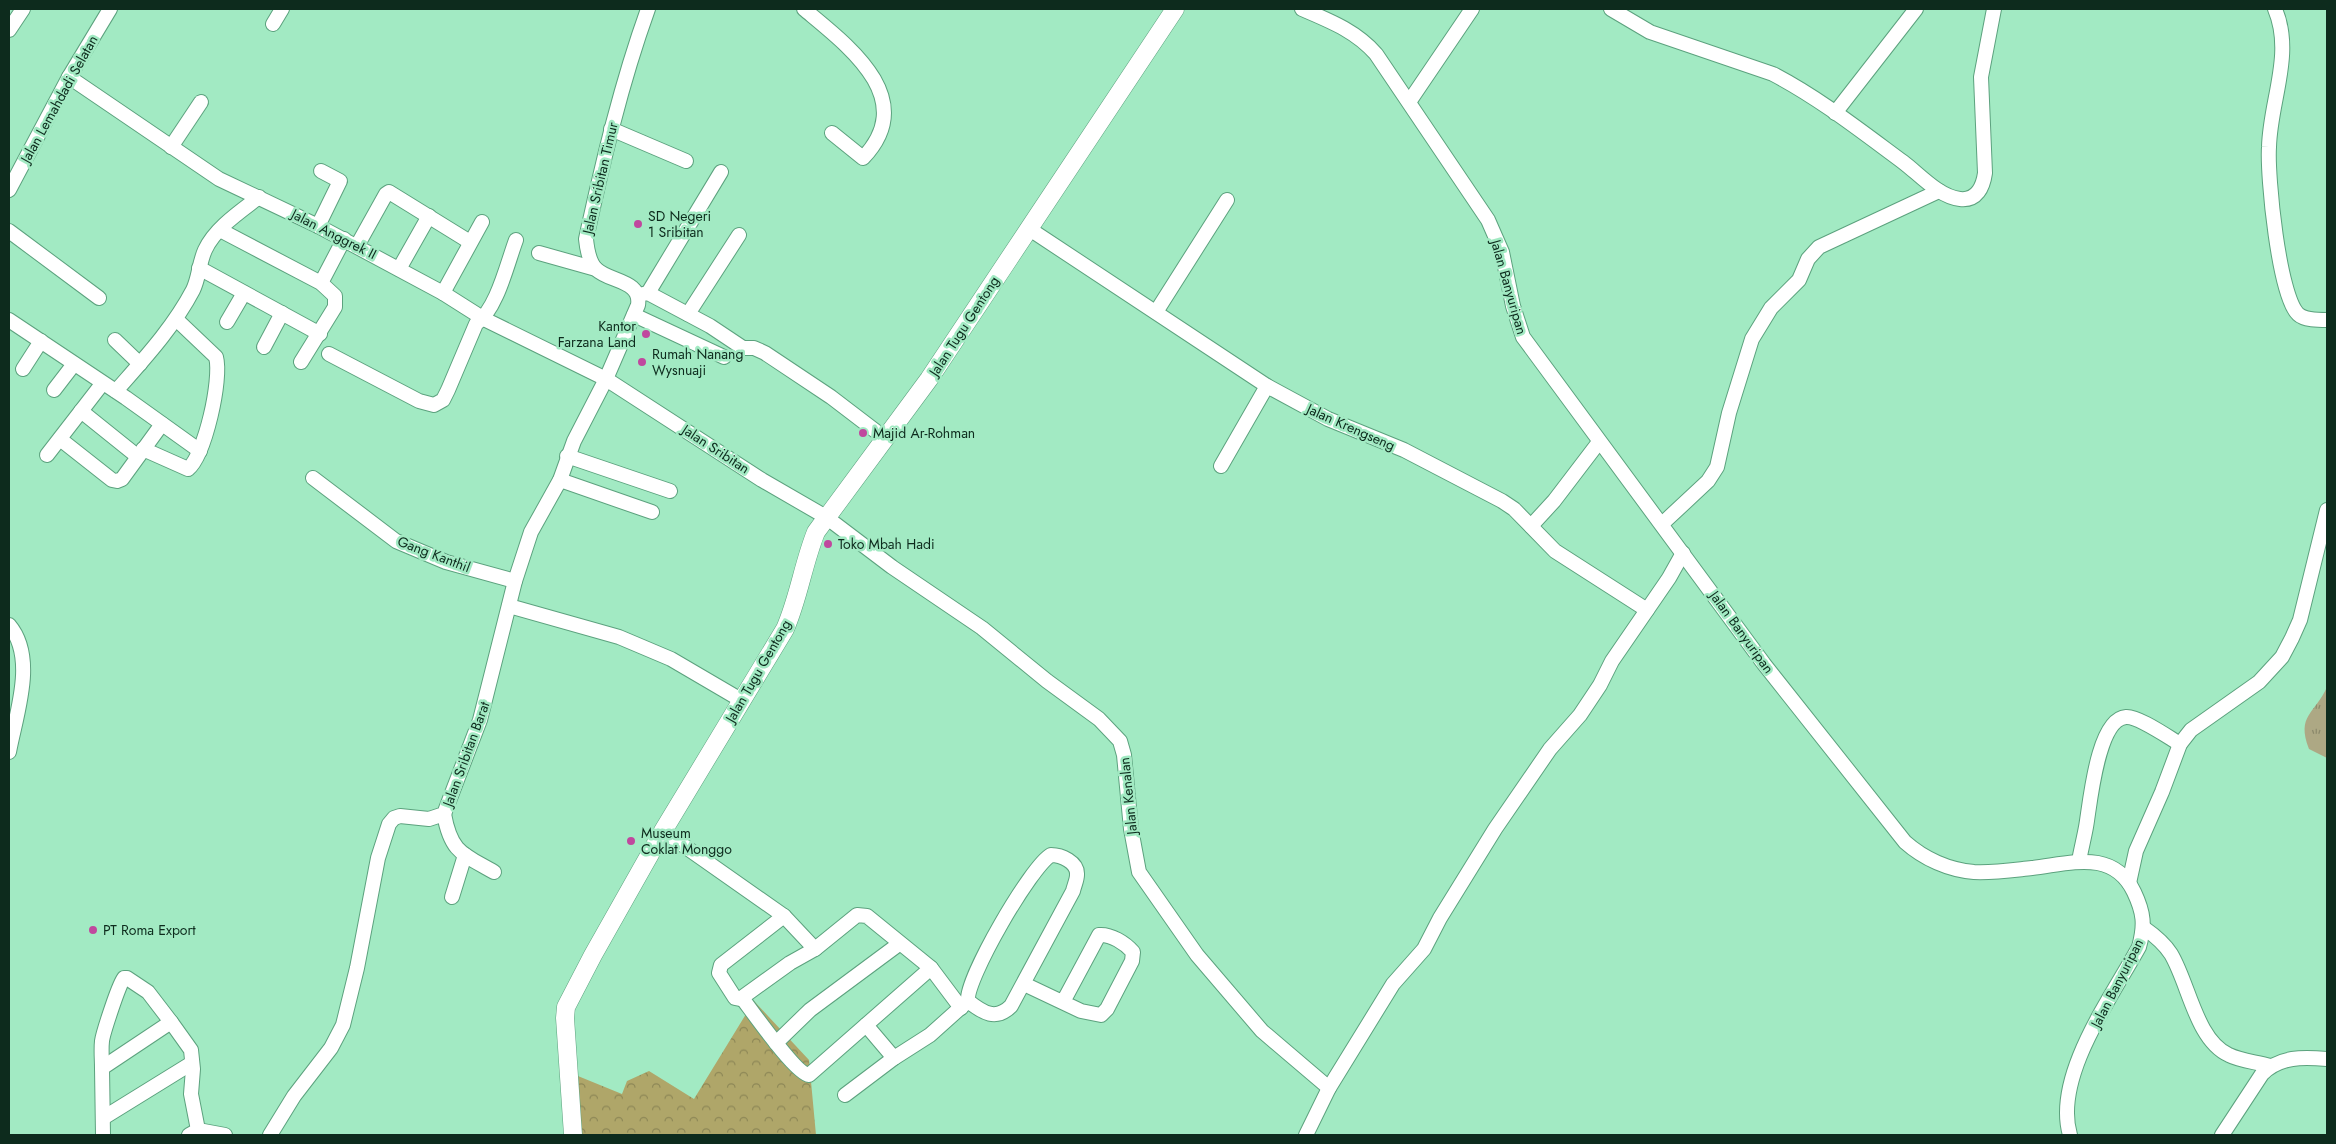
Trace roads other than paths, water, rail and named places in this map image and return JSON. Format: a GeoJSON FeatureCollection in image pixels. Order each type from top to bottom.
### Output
{"type":"FeatureCollection","features":[{"type":"Feature","properties":{"kind":"main road","name":"Jalan Tugu Gentong"},"geometry":{"type":"LineString","coordinates":[[574,1135],[565,1018],[566,1007],[592,955],[741,700],[765,665],[785,629],[796,602],[810,548],[826,517],[929,379],[1175,9]]}},
{"type":"Feature","properties":{"kind":"street"},"geometry":{"type":"LineString","coordinates":[[9,30],[22,9]]}},
{"type":"Feature","properties":{"kind":"street","name":"Jalan Lemahdadi Selatan"},"geometry":{"type":"LineString","coordinates":[[9,190],[14,170],[110,9]]}},
{"type":"Feature","properties":{"kind":"street"},"geometry":{"type":"LineString","coordinates":[[273,24],[282,9]]}},
{"type":"Feature","properties":{"kind":"street","name":"Jalan Sribitan Timur"},"geometry":{"type":"LineString","coordinates":[[596,269],[587,251],[586,239],[628,64],[648,9]]}},
{"type":"Feature","properties":{"kind":"street"},"geometry":{"type":"LineString","coordinates":[[804,9],[858,56],[880,92],[883,112],[881,127],[873,145],[863,158],[832,133]]}},
{"type":"Feature","properties":{"kind":"street","name":"Jalan Banyuripan"},"geometry":{"type":"LineString","coordinates":[[1302,9],[1352,32],[1364,40],[1376,54],[1488,220],[1502,252],[1513,306],[1522,337],[1828,745],[1905,842],[1916,852],[1936,862],[1974,872],[2032,868],[2078,861],[2095,862],[2110,867],[2129,883],[2140,905],[2144,928],[2138,947],[2080,1056],[2066,1101],[2065,1120],[2070,1135]]}},
{"type":"Feature","properties":{"kind":"street"},"geometry":{"type":"LineString","coordinates":[[1409,102],[1472,9]]}},
{"type":"Feature","properties":{"kind":"street"},"geometry":{"type":"LineString","coordinates":[[1611,9],[1650,32],[1773,74],[1835,113],[1939,190],[1952,197],[1967,199],[1980,192],[1984,184],[1981,77],[1994,9]]}},
{"type":"Feature","properties":{"kind":"street"},"geometry":{"type":"LineString","coordinates":[[1835,113],[1916,9]]}},
{"type":"Feature","properties":{"kind":"street"},"geometry":{"type":"LineString","coordinates":[[2275,9],[2281,22],[2283,49],[2268,148],[2274,219],[2281,261],[2289,300],[2296,313],[2302,317],[2327,320]]}},
{"type":"Feature","properties":{"kind":"street","name":"Jalan Anggrek II"},"geometry":{"type":"LineString","coordinates":[[70,77],[213,176],[344,239],[443,292],[484,318],[606,379]]}},
{"type":"Feature","properties":{"kind":"street"},"geometry":{"type":"LineString","coordinates":[[171,147],[201,102]]}},
{"type":"Feature","properties":{"kind":"street"},"geometry":{"type":"LineString","coordinates":[[611,129],[686,161]]}},
{"type":"Feature","properties":{"kind":"street"},"geometry":{"type":"LineString","coordinates":[[318,226],[340,181],[321,172]]}},
{"type":"Feature","properties":{"kind":"street"},"geometry":{"type":"LineString","coordinates":[[606,379],[643,294],[721,172]]}},
{"type":"Feature","properties":{"kind":"street"},"geometry":{"type":"LineString","coordinates":[[1662,524],[1708,481],[1717,467],[1729,414],[1752,339],[1771,308],[1799,280],[1808,259],[1819,247],[1939,190]]}},
{"type":"Feature","properties":{"kind":"street"},"geometry":{"type":"LineString","coordinates":[[357,246],[386,194],[389,192],[470,242]]}},
{"type":"Feature","properties":{"kind":"street"},"geometry":{"type":"LineString","coordinates":[[116,391],[176,319],[194,289],[205,249],[220,230],[259,197]]}},
{"type":"Feature","properties":{"kind":"street"},"geometry":{"type":"LineString","coordinates":[[1156,312],[1227,200]]}},
{"type":"Feature","properties":{"kind":"street"},"geometry":{"type":"LineString","coordinates":[[400,269],[429,216]]}},
{"type":"Feature","properties":{"kind":"street"},"geometry":{"type":"LineString","coordinates":[[443,292],[482,222]]}},
{"type":"Feature","properties":{"kind":"street","name":"Jalan Krengseng"},"geometry":{"type":"LineString","coordinates":[[1028,228],[1267,386],[1328,419],[1404,450],[1502,501],[1531,526],[1554,550],[1647,610]]}},
{"type":"Feature","properties":{"kind":"street"},"geometry":{"type":"LineString","coordinates":[[220,230],[321,284],[336,296],[336,302],[320,334],[301,362]]}},
{"type":"Feature","properties":{"kind":"street"},"geometry":{"type":"LineString","coordinates":[[9,231],[98,298]]}},
{"type":"Feature","properties":{"kind":"street"},"geometry":{"type":"LineString","coordinates":[[688,314],[739,235]]}},
{"type":"Feature","properties":{"kind":"street"},"geometry":{"type":"LineString","coordinates":[[321,284],[344,239]]}},
{"type":"Feature","properties":{"kind":"street"},"geometry":{"type":"LineString","coordinates":[[328,354],[419,401],[434,405],[442,400],[448,390],[476,324],[484,318],[494,300],[516,240]]}},
{"type":"Feature","properties":{"kind":"street"},"geometry":{"type":"LineString","coordinates":[[538,253],[583,267],[596,269],[643,294],[688,314],[743,348],[754,348],[765,353],[831,397],[886,439]]}},
{"type":"Feature","properties":{"kind":"street"},"geometry":{"type":"LineString","coordinates":[[199,268],[320,334]]}},
{"type":"Feature","properties":{"kind":"street"},"geometry":{"type":"LineString","coordinates":[[227,322],[244,293]]}},
{"type":"Feature","properties":{"kind":"street"},"geometry":{"type":"LineString","coordinates":[[264,347],[282,313]]}},
{"type":"Feature","properties":{"kind":"street"},"geometry":{"type":"LineString","coordinates":[[634,315],[724,356]]}},
{"type":"Feature","properties":{"kind":"street"},"geometry":{"type":"LineString","coordinates":[[81,411],[140,452],[188,469],[200,450],[214,398],[217,362],[209,350],[176,319]]}},
{"type":"Feature","properties":{"kind":"street"},"geometry":{"type":"LineString","coordinates":[[9,320],[102,384],[116,391],[200,450]]}},
{"type":"Feature","properties":{"kind":"street"},"geometry":{"type":"LineString","coordinates":[[700,345],[710,326]]}},
{"type":"Feature","properties":{"kind":"street"},"geometry":{"type":"LineString","coordinates":[[115,340],[140,364]]}},
{"type":"Feature","properties":{"kind":"street"},"geometry":{"type":"LineString","coordinates":[[23,369],[40,341]]}},
{"type":"Feature","properties":{"kind":"street"},"geometry":{"type":"LineString","coordinates":[[54,390],[74,364]]}},
{"type":"Feature","properties":{"kind":"street","name":"Jalan Sribitan Barat"},"geometry":{"type":"LineString","coordinates":[[270,1135],[294,1096],[331,1048],[343,1025],[357,968],[378,858],[389,824],[394,818],[400,816],[429,819],[444,814],[480,720],[515,581],[531,532],[560,480],[567,456],[586,415],[606,379]]}},
{"type":"Feature","properties":{"kind":"street","name":"Jalan Sribitan"},"geometry":{"type":"LineString","coordinates":[[606,379],[762,480],[826,517]]}},
{"type":"Feature","properties":{"kind":"street"},"geometry":{"type":"LineString","coordinates":[[47,455],[102,384]]}},
{"type":"Feature","properties":{"kind":"street"},"geometry":{"type":"LineString","coordinates":[[1221,466],[1267,386]]}},
{"type":"Feature","properties":{"kind":"street"},"geometry":{"type":"LineString","coordinates":[[60,439],[112,480],[117,481],[122,479],[162,424]]}},
{"type":"Feature","properties":{"kind":"street"},"geometry":{"type":"LineString","coordinates":[[1531,526],[1554,501],[1599,442]]}},
{"type":"Feature","properties":{"kind":"street"},"geometry":{"type":"LineString","coordinates":[[567,456],[670,491]]}},
{"type":"Feature","properties":{"kind":"street","name":"Gang Kanthil"},"geometry":{"type":"LineString","coordinates":[[313,478],[396,541],[446,562],[515,581]]}},
{"type":"Feature","properties":{"kind":"street"},"geometry":{"type":"LineString","coordinates":[[560,480],[652,512]]}},
{"type":"Feature","properties":{"kind":"street"},"geometry":{"type":"LineString","coordinates":[[2129,883],[2136,851],[2162,792],[2180,744],[2192,730],[2259,682],[2282,657],[2300,620],[2327,510]]}},
{"type":"Feature","properties":{"kind":"street","name":"Jalan Kenalan"},"geometry":{"type":"LineString","coordinates":[[826,517],[892,567],[1004,644],[1047,681],[1113,732],[1120,741],[1124,755],[1131,829],[1140,872],[1197,955],[1262,1031],[1329,1088]]}},
{"type":"Feature","properties":{"kind":"street"},"geometry":{"type":"LineString","coordinates":[[1306,1135],[1329,1088],[1393,984],[1424,949],[1495,829],[1550,749],[1580,715],[1600,685],[1612,661],[1669,578],[1683,553]]}},
{"type":"Feature","properties":{"kind":"street"},"geometry":{"type":"LineString","coordinates":[[509,606],[619,637],[672,659],[741,700]]}},
{"type":"Feature","properties":{"kind":"street"},"geometry":{"type":"LineString","coordinates":[[9,625],[23,654],[24,669],[9,752]]}},
{"type":"Feature","properties":{"kind":"street"},"geometry":{"type":"LineString","coordinates":[[2078,861],[2095,770],[2103,744],[2116,721],[2122,717],[2135,718],[2180,744]]}},
{"type":"Feature","properties":{"kind":"street"},"geometry":{"type":"LineString","coordinates":[[444,814],[448,834],[454,846],[464,855],[494,872]]}},
{"type":"Feature","properties":{"kind":"street"},"geometry":{"type":"LineString","coordinates":[[663,832],[784,916],[815,949]]}},
{"type":"Feature","properties":{"kind":"street"},"geometry":{"type":"LineString","coordinates":[[452,897],[464,855]]}},
{"type":"Feature","properties":{"kind":"street"},"geometry":{"type":"LineString","coordinates":[[784,916],[721,965],[719,970],[738,1000],[790,963],[815,949],[860,914],[867,916],[899,944],[931,968],[965,1004],[996,1015],[1002,1014],[1011,1006],[1024,984],[1073,891],[1076,880],[1075,866],[1057,855],[1049,856],[1040,864],[1008,910],[974,974],[965,1004],[930,1035],[894,1058],[845,1096]]}},
{"type":"Feature","properties":{"kind":"street"},"geometry":{"type":"LineString","coordinates":[[2144,928],[2157,937],[2170,953],[2184,981],[2196,1014],[2216,1047],[2229,1055],[2270,1066]]}},
{"type":"Feature","properties":{"kind":"street"},"geometry":{"type":"LineString","coordinates":[[1024,984],[1089,1014],[1098,1016],[1103,1014],[1132,961],[1133,952],[1114,939],[1105,935],[1098,935],[1064,1002]]}},
{"type":"Feature","properties":{"kind":"street"},"geometry":{"type":"LineString","coordinates":[[776,1043],[810,1010],[899,944]]}},
{"type":"Feature","properties":{"kind":"street"},"geometry":{"type":"LineString","coordinates":[[742,998],[776,1043],[802,1072],[809,1075],[931,968]]}},
{"type":"Feature","properties":{"kind":"street"},"geometry":{"type":"LineString","coordinates":[[103,1135],[102,1042],[120,982],[124,978],[127,978],[148,992],[190,1050],[192,1063],[193,1133],[225,1135]]}},
{"type":"Feature","properties":{"kind":"street"},"geometry":{"type":"LineString","coordinates":[[102,1068],[171,1022]]}},
{"type":"Feature","properties":{"kind":"street"},"geometry":{"type":"LineString","coordinates":[[866,1025],[894,1058]]}},
{"type":"Feature","properties":{"kind":"street"},"geometry":{"type":"LineString","coordinates":[[2222,1135],[2262,1074],[2270,1066],[2288,1059],[2327,1059]]}},
{"type":"Feature","properties":{"kind":"street"},"geometry":{"type":"LineString","coordinates":[[103,1118],[192,1063]]}},
{"type":"Feature","properties":{"kind":"place","name":"SD Negeri 1 Sribitan"},"geometry":{"type":"Point","coordinates":[638,224]}},
{"type":"Feature","properties":{"kind":"place","name":"Kantor Farzana Land"},"geometry":{"type":"Point","coordinates":[646,334]}},
{"type":"Feature","properties":{"kind":"place","name":"Rumah Nanang Wysnuaji"},"geometry":{"type":"Point","coordinates":[642,362]}},
{"type":"Feature","properties":{"kind":"place","name":"Majid Ar-Rohman"},"geometry":{"type":"Point","coordinates":[863,433]}},
{"type":"Feature","properties":{"kind":"place","name":"Toko Mbah Hadi"},"geometry":{"type":"Point","coordinates":[828,544]}},
{"type":"Feature","properties":{"kind":"place","name":"Museum Coklat Monggo"},"geometry":{"type":"Point","coordinates":[631,841]}},
{"type":"Feature","properties":{"kind":"place","name":"PT Roma Export"},"geometry":{"type":"Point","coordinates":[93,930]}}]}
